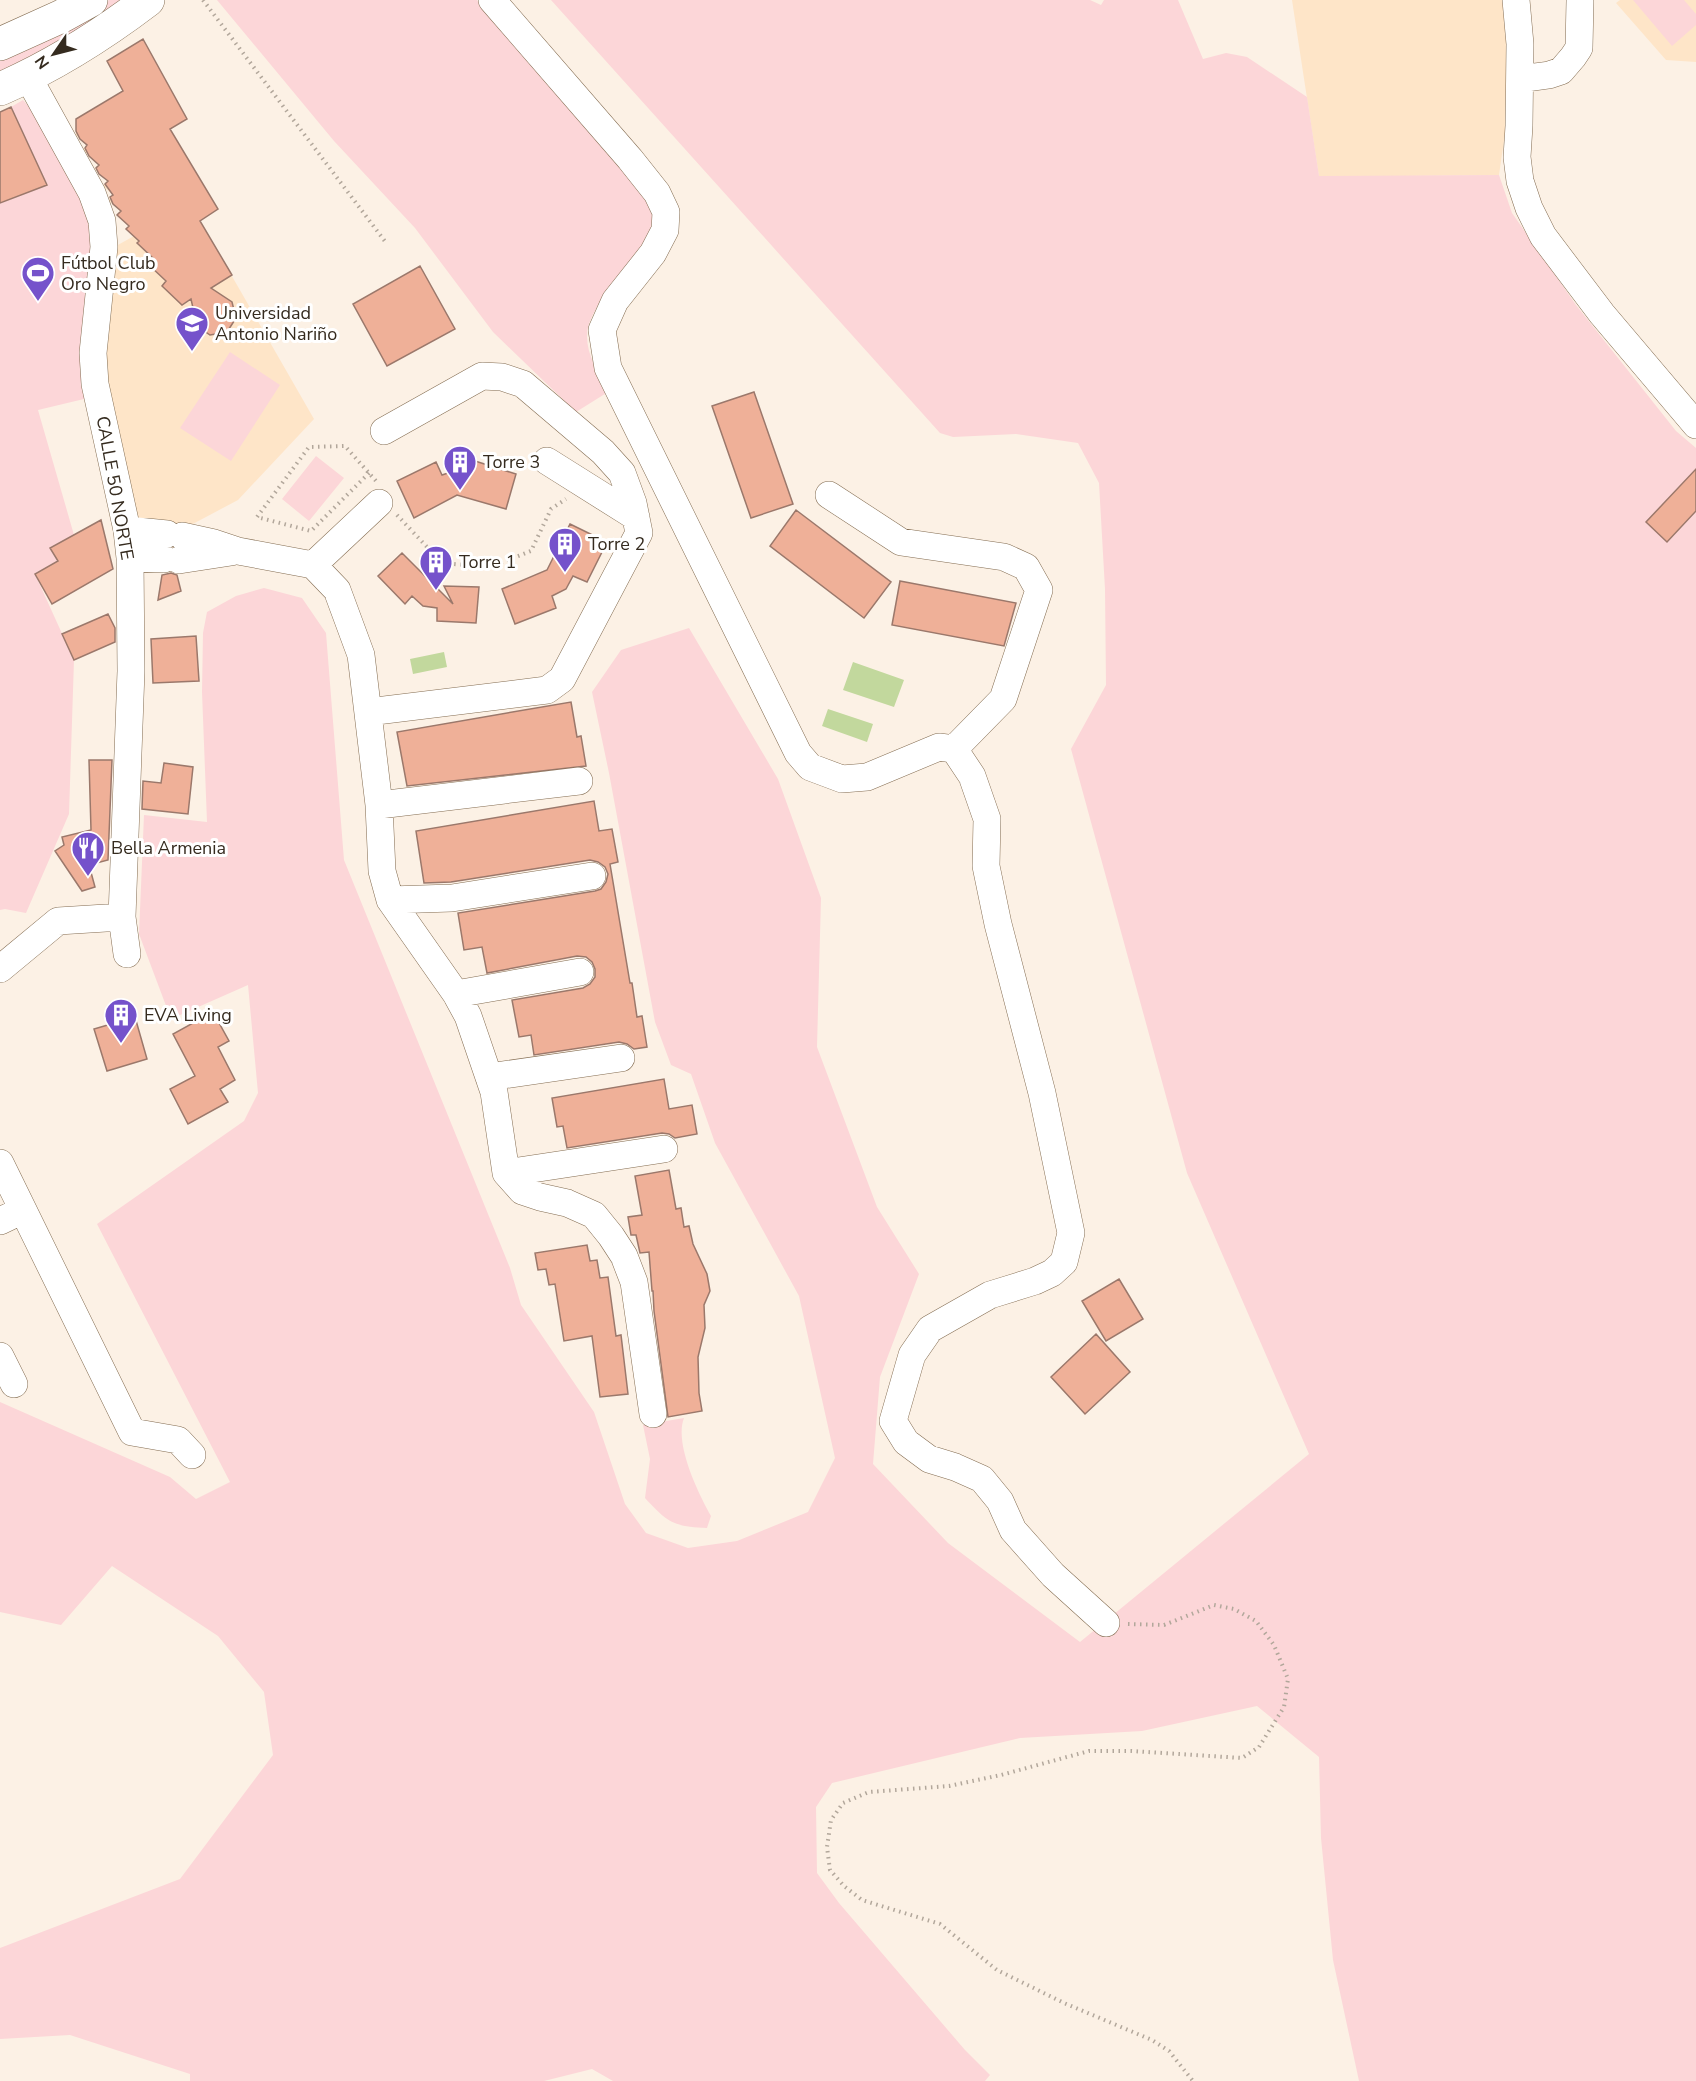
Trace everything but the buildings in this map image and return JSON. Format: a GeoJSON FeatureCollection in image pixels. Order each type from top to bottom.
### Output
{"type":"FeatureCollection","features":[{"type":"Feature","properties":{"kind":"main road"},"geometry":{"type":"LineString","coordinates":[[0,44],[91,0]]}},
{"type":"Feature","properties":{"kind":"main road"},"geometry":{"type":"LineString","coordinates":[[14,83],[92,39],[148,0]]}},
{"type":"Feature","properties":{"kind":"street"},"geometry":{"type":"LineString","coordinates":[[492,0],[637,167],[657,193],[666,212],[664,230],[653,253],[615,301],[602,330],[608,368],[798,753],[810,768],[842,779],[867,777],[939,747],[954,749],[972,776],[987,819],[986,866],[993,901],[1042,1093],[1071,1233],[1064,1262],[1052,1273],[1035,1281],[990,1295],[930,1329],[912,1355],[892,1421],[906,1442],[929,1459],[956,1467],[982,1479],[1000,1501],[1013,1530],[1053,1575],[1106,1623]]}},
{"type":"Feature","properties":{"kind":"street"},"geometry":{"type":"LineString","coordinates":[[1516,0],[1520,44],[1517,157],[1520,181],[1529,208],[1543,236],[1602,314],[1696,425]]}},
{"type":"Feature","properties":{"kind":"street"},"geometry":{"type":"LineString","coordinates":[[1520,79],[1561,71],[1573,57],[1579,48],[1580,1]]}},
{"type":"Feature","properties":{"kind":"street","name":"CALLE 50 NORTE"},"geometry":{"type":"LineString","coordinates":[[14,83],[92,193],[102,221],[104,247],[93,353],[95,384],[127,530],[130,558],[131,671],[122,917],[127,954]]}},
{"type":"Feature","properties":{"kind":"street"},"geometry":{"type":"LineString","coordinates":[[368,712],[547,690],[562,679],[639,533],[622,473],[603,452],[523,384],[502,376],[482,376],[384,431]]}},
{"type":"Feature","properties":{"kind":"street"},"geometry":{"type":"LineString","coordinates":[[547,461],[636,517]]}},
{"type":"Feature","properties":{"kind":"street"},"geometry":{"type":"LineString","coordinates":[[829,495],[901,542],[1004,557],[1026,567],[1039,590],[1003,699],[954,749]]}},
{"type":"Feature","properties":{"kind":"street"},"geometry":{"type":"LineString","coordinates":[[313,565],[379,503]]}},
{"type":"Feature","properties":{"kind":"street"},"geometry":{"type":"LineString","coordinates":[[127,530],[173,547],[238,551],[313,565],[337,590],[361,655],[379,806],[382,871],[390,900],[456,994],[468,1016],[494,1092],[506,1173],[522,1191],[567,1203],[594,1215],[624,1256],[634,1282],[653,1414]]}},
{"type":"Feature","properties":{"kind":"street"},"geometry":{"type":"LineString","coordinates":[[130,558],[173,547]]}},
{"type":"Feature","properties":{"kind":"street"},"geometry":{"type":"LineString","coordinates":[[379,806],[579,781]]}},
{"type":"Feature","properties":{"kind":"street"},"geometry":{"type":"LineString","coordinates":[[390,900],[452,898],[592,876]]}},
{"type":"Feature","properties":{"kind":"street"},"geometry":{"type":"LineString","coordinates":[[0,969],[58,921],[122,917]]}},
{"type":"Feature","properties":{"kind":"street"},"geometry":{"type":"LineString","coordinates":[[456,994],[580,972]]}},
{"type":"Feature","properties":{"kind":"street"},"geometry":{"type":"LineString","coordinates":[[489,1077],[621,1058]]}},
{"type":"Feature","properties":{"kind":"street"},"geometry":{"type":"LineString","coordinates":[[506,1173],[664,1149]]}},
{"type":"Feature","properties":{"kind":"street"},"geometry":{"type":"LineString","coordinates":[[0,1163],[11,1215],[132,1432],[178,1440],[192,1455]]}},
{"type":"Feature","properties":{"kind":"street"},"geometry":{"type":"LineString","coordinates":[[0,1356],[14,1384]]}},
{"type":"Feature","properties":{"kind":"path"},"geometry":{"type":"LineString","coordinates":[[203,0],[387,244]]}},
{"type":"Feature","properties":{"kind":"path"},"geometry":{"type":"LineString","coordinates":[[1106,1623],[1164,1625],[1214,1605],[1234,1610],[1256,1621],[1274,1646],[1288,1680],[1284,1707],[1259,1747],[1242,1758],[1131,1750],[1089,1751],[950,1786],[870,1792],[843,1803],[831,1820],[827,1847],[830,1870],[844,1886],[862,1900],[940,1924],[997,1970],[1064,2003],[1152,2040],[1169,2051],[1192,2081]]}},
{"type":"Feature","properties":{"kind":"shaded area"},"geometry":{"type":"Polygon","coordinates":[[[109,0],[131,0],[0,78],[0,57],[64,29],[109,0]]]}},
{"type":"Feature","properties":{"kind":"shaded area"},"geometry":{"type":"Polygon","coordinates":[[[217,0],[477,0],[645,198],[652,211],[652,226],[645,240],[609,288],[590,321],[587,336],[589,351],[608,392],[576,412],[493,332],[415,228],[334,141],[217,0]]]}},
{"type":"Feature","properties":{"kind":"shaded area"},"geometry":{"type":"Polygon","coordinates":[[[551,0],[1090,0],[1101,5],[1104,0],[1178,0],[1203,59],[1226,53],[1247,57],[1307,97],[1319,176],[1499,175],[1512,213],[1576,305],[1676,431],[1696,448],[1696,2081],[1359,2081],[1333,1960],[1321,1838],[1319,1757],[1257,1706],[1142,1731],[1020,1738],[832,1783],[816,1807],[817,1873],[839,1903],[965,2050],[990,2075],[985,2081],[613,2081],[592,2069],[544,2081],[190,2081],[190,2074],[70,2035],[0,2039],[0,1948],[180,1879],[273,1755],[264,1692],[218,1636],[112,1566],[61,1625],[0,1612],[0,1402],[170,1477],[196,1499],[230,1482],[97,1224],[244,1121],[258,1093],[248,985],[171,1019],[139,934],[144,815],[207,822],[202,692],[203,633],[207,612],[236,596],[264,588],[302,598],[326,633],[344,860],[510,1268],[521,1305],[594,1412],[625,1504],[646,1533],[688,1548],[737,1541],[808,1512],[835,1458],[799,1296],[715,1143],[691,1074],[671,1065],[655,1022],[592,692],[621,650],[689,628],[778,779],[821,898],[817,1047],[877,1207],[919,1274],[880,1377],[873,1464],[948,1543],[1080,1642],[1309,1454],[1187,1173],[1071,749],[1106,685],[1105,589],[1099,483],[1078,443],[1016,434],[953,437],[940,433],[551,0]]]}},
{"type":"Feature","properties":{"kind":"shaded area"},"geometry":{"type":"Polygon","coordinates":[[[1292,0],[1503,0],[1507,49],[1505,133],[1499,175],[1319,177],[1292,0]]]}},
{"type":"Feature","properties":{"kind":"shaded area"},"geometry":{"type":"Polygon","coordinates":[[[1620,0],[1696,0],[1696,62],[1666,60],[1616,3],[1620,0]]]}},
{"type":"Feature","properties":{"kind":"shaded area"},"geometry":{"type":"Polygon","coordinates":[[[1633,0],[1684,0],[1696,14],[1696,25],[1672,46],[1633,0]]]}},
{"type":"Feature","properties":{"kind":"shaded area","name":"Universidad Antonio Nariño"},"geometry":{"type":"Polygon","coordinates":[[[123,91],[156,144],[314,419],[238,500],[189,526],[126,518],[107,404],[107,251],[134,236],[126,229],[129,226],[117,215],[120,211],[108,200],[113,195],[103,186],[107,181],[95,169],[99,164],[83,150],[87,145],[76,135],[76,119],[123,91]]]}},
{"type":"Feature","properties":{"kind":"shaded area"},"geometry":{"type":"Polygon","coordinates":[[[23,100],[78,184],[92,234],[95,384],[84,399],[38,410],[74,535],[50,548],[58,561],[35,574],[74,660],[69,814],[26,913],[0,910],[0,203],[47,185],[11,107],[23,100]]]}},
{"type":"Feature","properties":{"kind":"shaded area"},"geometry":{"type":"Polygon","coordinates":[[[230,352],[280,385],[231,461],[180,428],[230,352]]]}},
{"type":"Feature","properties":{"kind":"shaded area"},"geometry":{"type":"Polygon","coordinates":[[[316,456],[344,478],[309,521],[282,499],[316,456]]]}},
{"type":"Feature","properties":{"kind":"shaded area"},"geometry":{"type":"Polygon","coordinates":[[[444,652],[447,667],[413,674],[410,659],[444,652]]]}},
{"type":"Feature","properties":{"kind":"shaded area"},"geometry":{"type":"Polygon","coordinates":[[[853,662],[904,680],[894,707],[843,690],[853,662]]]}},
{"type":"Feature","properties":{"kind":"shaded area"},"geometry":{"type":"Polygon","coordinates":[[[828,709],[873,724],[867,742],[822,726],[828,709]]]}},
{"type":"Feature","properties":{"kind":"shaded area"},"geometry":{"type":"Polygon","coordinates":[[[684,1418],[682,1441],[694,1481],[711,1516],[707,1528],[672,1522],[659,1513],[645,1498],[650,1459],[643,1425],[684,1418]]]}},
{"type":"Feature","properties":{"kind":"place","name":"Fútbol Club Oro Negro"},"geometry":{"type":"Point","coordinates":[38,302]}},
{"type":"Feature","properties":{"kind":"place","name":"Universidad Antonio Nariño"},"geometry":{"type":"Point","coordinates":[192,352]}},
{"type":"Feature","properties":{"kind":"place","name":"Torre 3"},"geometry":{"type":"Point","coordinates":[460,491]}},
{"type":"Feature","properties":{"kind":"place","name":"Torre 2"},"geometry":{"type":"Point","coordinates":[565,573]}},
{"type":"Feature","properties":{"kind":"place","name":"Torre 1"},"geometry":{"type":"Point","coordinates":[436,591]}},
{"type":"Feature","properties":{"kind":"place","name":"Bella Armenia"},"geometry":{"type":"Point","coordinates":[88,877]}},
{"type":"Feature","properties":{"kind":"place","name":"EVA Living"},"geometry":{"type":"Point","coordinates":[121,1044]}}]}
